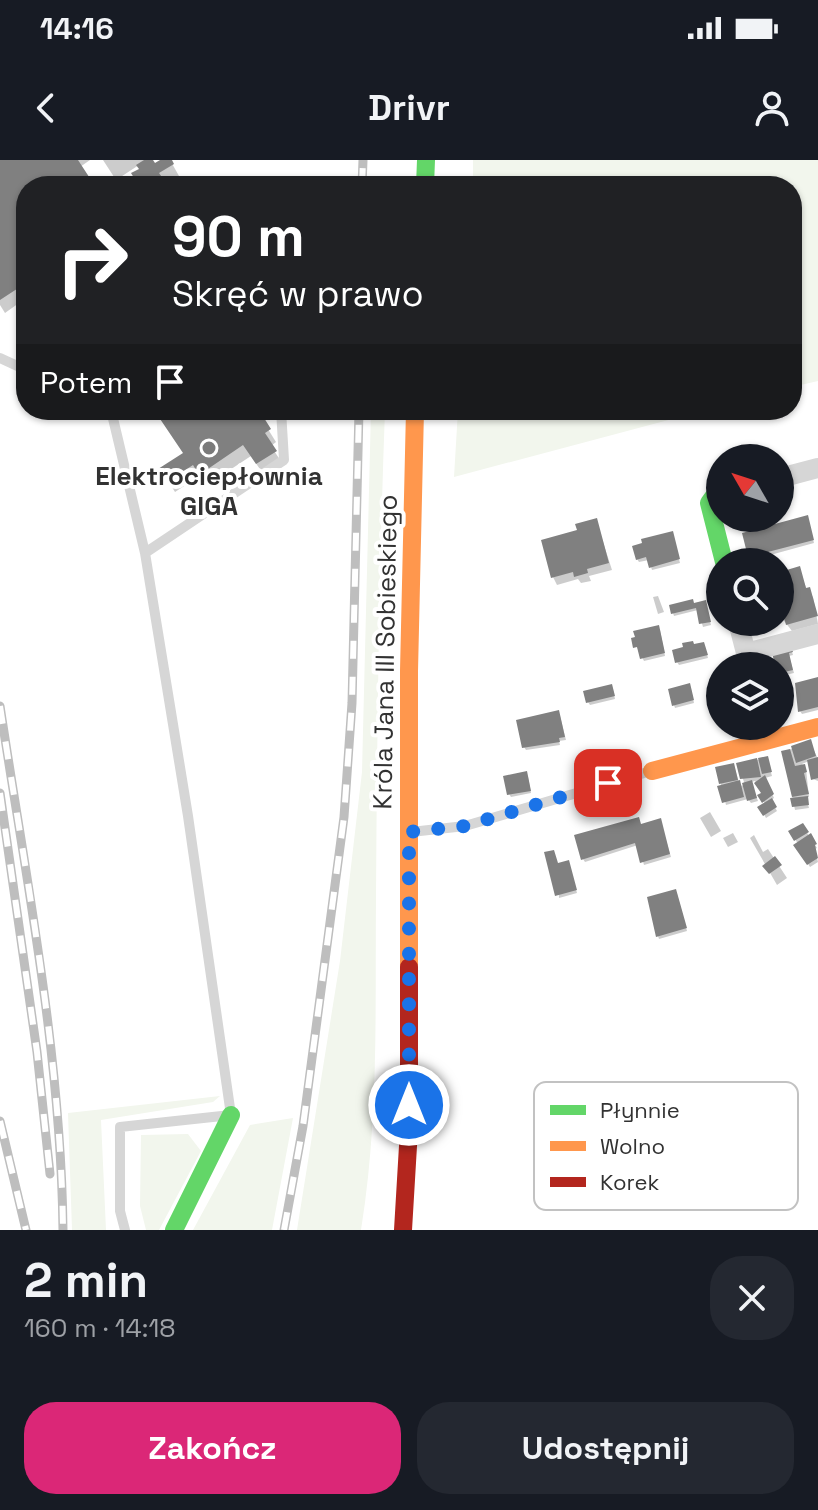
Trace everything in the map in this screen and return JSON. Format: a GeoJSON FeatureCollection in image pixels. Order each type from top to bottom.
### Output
{"type":"FeatureCollection","features":[{"type":"Feature","properties":{"kind":"main road","name":"Króla Jana III Sobieskiego"},"geometry":{"type":"LineString","coordinates":[[403,1230],[409,1129],[410,612],[415,420]]}},
{"type":"Feature","properties":{"kind":"main road"},"geometry":{"type":"LineString","coordinates":[[652,771],[818,727]]}},
{"type":"Feature","properties":{"kind":"main road"},"geometry":{"type":"LineString","coordinates":[[174,1230],[231,1115]]}},
{"type":"Feature","properties":{"kind":"street"},"geometry":{"type":"LineString","coordinates":[[794,474],[818,468]]}},
{"type":"Feature","properties":{"kind":"street"},"geometry":{"type":"LineString","coordinates":[[742,636],[746,653],[818,634]]}},
{"type":"Feature","properties":{"kind":"lane"},"geometry":{"type":"LineString","coordinates":[[113,420],[145,553],[188,816],[231,1115],[120,1127],[120,1211],[125,1230]]}},
{"type":"Feature","properties":{"kind":"lane"},"geometry":{"type":"LineString","coordinates":[[145,553],[284,460],[282,420]]}},
{"type":"Feature","properties":{"kind":"lane"},"geometry":{"type":"LineString","coordinates":[[409,832],[465,826],[652,771]]}},
{"type":"Feature","properties":{"kind":"shaded area"},"geometry":{"type":"Polygon","coordinates":[[[473,160],[818,160],[818,381],[802,385],[802,176],[473,176],[473,160]]]}},
{"type":"Feature","properties":{"kind":"shaded area"},"geometry":{"type":"Polygon","coordinates":[[[371,420],[385,420],[375,1064],[367,1189],[361,1230],[297,1230],[340,961],[362,772],[371,420]]]}},
{"type":"Feature","properties":{"kind":"shaded area"},"geometry":{"type":"Polygon","coordinates":[[[457,420],[668,420],[454,477],[457,420]]]}},
{"type":"Feature","properties":{"kind":"shaded area"},"geometry":{"type":"Polygon","coordinates":[[[220,1096],[213,1102],[101,1120],[106,1230],[72,1230],[68,1113],[220,1096]]]}},
{"type":"Feature","properties":{"kind":"shaded area"},"geometry":{"type":"Polygon","coordinates":[[[293,1118],[272,1230],[193,1230],[250,1125],[293,1118]]]}},
{"type":"Feature","properties":{"kind":"shaded area"},"geometry":{"type":"Polygon","coordinates":[[[188,1134],[201,1151],[159,1230],[146,1230],[140,1206],[141,1135],[188,1134]]]}},
{"type":"Feature","properties":{"kind":"building"},"geometry":{"type":"Polygon","coordinates":[[[0,160],[78,160],[88,176],[16,176],[16,290],[0,300],[0,160]]]}},
{"type":"Feature","properties":{"kind":"building"},"geometry":{"type":"Polygon","coordinates":[[[144,160],[155,163],[172,160],[174,164],[159,173],[161,176],[133,176],[131,173],[139,169],[136,165],[144,160]]]}},
{"type":"Feature","properties":{"kind":"building","name":"Elektrociepłownia GIGA"},"geometry":{"type":"Polygon","coordinates":[[[161,420],[265,420],[271,429],[265,433],[277,451],[256,464],[243,445],[199,475],[193,465],[167,482],[158,469],[183,453],[161,420]]]}},
{"type":"Feature","properties":{"kind":"building"},"geometry":{"type":"Polygon","coordinates":[[[808,515],[814,540],[783,548],[746,548],[742,533],[794,532],[794,519],[808,515]]]}},
{"type":"Feature","properties":{"kind":"building"},"geometry":{"type":"Polygon","coordinates":[[[597,518],[609,563],[587,569],[588,573],[574,577],[573,572],[551,578],[541,540],[577,530],[575,524],[597,518]]]}},
{"type":"Feature","properties":{"kind":"building"},"geometry":{"type":"Polygon","coordinates":[[[673,531],[680,559],[649,568],[646,557],[636,560],[632,546],[642,543],[641,539],[673,531]]]}},
{"type":"Feature","properties":{"kind":"building"},"geometry":{"type":"Polygon","coordinates":[[[800,566],[818,616],[794,623],[794,568],[800,566]]]}},
{"type":"Feature","properties":{"kind":"building"},"geometry":{"type":"Polygon","coordinates":[[[693,599],[694,603],[706,600],[706,623],[699,624],[696,608],[671,614],[669,605],[693,599]]]}},
{"type":"Feature","properties":{"kind":"building"},"geometry":{"type":"Polygon","coordinates":[[[659,625],[665,653],[640,659],[637,647],[633,648],[633,631],[659,625]]]}},
{"type":"Feature","properties":{"kind":"building"},"geometry":{"type":"Polygon","coordinates":[[[704,642],[706,655],[675,663],[672,650],[683,647],[682,643],[704,642]]]}},
{"type":"Feature","properties":{"kind":"building"},"geometry":{"type":"Polygon","coordinates":[[[791,647],[793,652],[772,652],[791,647]]]}},
{"type":"Feature","properties":{"kind":"building"},"geometry":{"type":"Polygon","coordinates":[[[818,677],[818,707],[798,712],[795,683],[818,677]]]}},
{"type":"Feature","properties":{"kind":"building"},"geometry":{"type":"Polygon","coordinates":[[[690,683],[694,700],[672,706],[668,689],[690,683]]]}},
{"type":"Feature","properties":{"kind":"building"},"geometry":{"type":"Polygon","coordinates":[[[612,684],[615,696],[586,703],[583,691],[612,684]]]}},
{"type":"Feature","properties":{"kind":"building"},"geometry":{"type":"Polygon","coordinates":[[[559,710],[565,737],[559,738],[560,742],[522,748],[516,720],[559,710]]]}},
{"type":"Feature","properties":{"kind":"building"},"geometry":{"type":"Polygon","coordinates":[[[811,739],[816,756],[796,763],[791,746],[811,739]]]}},
{"type":"Feature","properties":{"kind":"building"},"geometry":{"type":"Polygon","coordinates":[[[790,749],[795,766],[805,764],[809,794],[792,797],[781,751],[790,749]]]}},
{"type":"Feature","properties":{"kind":"building"},"geometry":{"type":"Polygon","coordinates":[[[768,756],[772,772],[762,774],[758,758],[768,756]]]}},
{"type":"Feature","properties":{"kind":"building"},"geometry":{"type":"Polygon","coordinates":[[[818,757],[818,778],[811,780],[807,760],[818,757]]]}},
{"type":"Feature","properties":{"kind":"building"},"geometry":{"type":"Polygon","coordinates":[[[757,758],[761,777],[740,779],[736,763],[757,758]]]}},
{"type":"Feature","properties":{"kind":"building"},"geometry":{"type":"Polygon","coordinates":[[[734,763],[738,780],[719,784],[715,767],[734,763]]]}},
{"type":"Feature","properties":{"kind":"building"},"geometry":{"type":"Polygon","coordinates":[[[527,771],[531,791],[507,795],[503,776],[527,771]]]}},
{"type":"Feature","properties":{"kind":"building"},"geometry":{"type":"Polygon","coordinates":[[[765,775],[774,794],[762,803],[757,795],[761,793],[754,783],[765,775]]]}},
{"type":"Feature","properties":{"kind":"building"},"geometry":{"type":"Polygon","coordinates":[[[740,780],[744,797],[722,803],[717,786],[740,780]]]}},
{"type":"Feature","properties":{"kind":"building"},"geometry":{"type":"Polygon","coordinates":[[[752,780],[757,798],[747,801],[742,783],[752,780]]]}},
{"type":"Feature","properties":{"kind":"building"},"geometry":{"type":"Polygon","coordinates":[[[808,796],[809,805],[792,807],[790,798],[808,796]]]}},
{"type":"Feature","properties":{"kind":"building"},"geometry":{"type":"Polygon","coordinates":[[[772,798],[777,807],[763,816],[757,807],[772,798]]]}},
{"type":"Feature","properties":{"kind":"building"},"geometry":{"type":"Polygon","coordinates":[[[639,817],[641,824],[661,818],[670,854],[640,863],[635,843],[581,860],[574,835],[639,817]]]}},
{"type":"Feature","properties":{"kind":"building"},"geometry":{"type":"Polygon","coordinates":[[[803,823],[809,832],[794,841],[788,831],[803,823]]]}},
{"type":"Feature","properties":{"kind":"building"},"geometry":{"type":"Polygon","coordinates":[[[811,833],[817,844],[818,858],[807,865],[793,845],[811,833]]]}},
{"type":"Feature","properties":{"kind":"building"},"geometry":{"type":"Polygon","coordinates":[[[554,850],[558,863],[569,860],[577,890],[555,896],[544,852],[554,850]]]}},
{"type":"Feature","properties":{"kind":"building"},"geometry":{"type":"Polygon","coordinates":[[[775,856],[782,865],[769,874],[762,866],[775,856]]]}},
{"type":"Feature","properties":{"kind":"building"},"geometry":{"type":"Polygon","coordinates":[[[676,889],[687,928],[656,937],[647,897],[676,889]]]}},
{"type":"Feature","properties":{"kind":"railway"},"geometry":{"type":"LineString","coordinates":[[362,176],[363,160]]}},
{"type":"Feature","properties":{"kind":"railway"},"geometry":{"type":"LineString","coordinates":[[284,1230],[303,1126],[344,817],[352,703],[359,420]]}},
{"type":"Feature","properties":{"kind":"railway"},"geometry":{"type":"LineString","coordinates":[[0,706],[49,1032],[61,1164],[63,1230]]}},
{"type":"Feature","properties":{"kind":"railway"},"geometry":{"type":"LineString","coordinates":[[0,793],[37,1052],[50,1174]]}},
{"type":"Feature","properties":{"kind":"railway"},"geometry":{"type":"LineString","coordinates":[[0,1121],[26,1230]]}},
{"type":"Feature","properties":{"kind":"traffic: fast"},"geometry":{"type":"LineString","coordinates":[[425,176],[426,160]]}},
{"type":"Feature","properties":{"kind":"traffic: fast"},"geometry":{"type":"LineString","coordinates":[[716,532],[720,548]]}},
{"type":"Feature","properties":{"kind":"traffic: fast"},"geometry":{"type":"LineString","coordinates":[[174,1230],[231,1115]]}},
{"type":"Feature","properties":{"kind":"traffic: slow"},"geometry":{"type":"LineString","coordinates":[[409,967],[409,671],[415,420]]}},
{"type":"Feature","properties":{"kind":"traffic: slow"},"geometry":{"type":"LineString","coordinates":[[652,771],[818,727]]}},
{"type":"Feature","properties":{"kind":"traffic: jam"},"geometry":{"type":"LineString","coordinates":[[403,1230],[409,1129],[409,967]]}},
{"type":"Feature","properties":{"kind":"place","name":"Elektrociepłownia GIGA"},"geometry":{"type":"Point","coordinates":[209,448]}},
{"type":"Feature","properties":{"kind":"route"},"geometry":{"type":"LineString","coordinates":[[409,1105],[409,832],[465,826],[608,783]]}}]}
